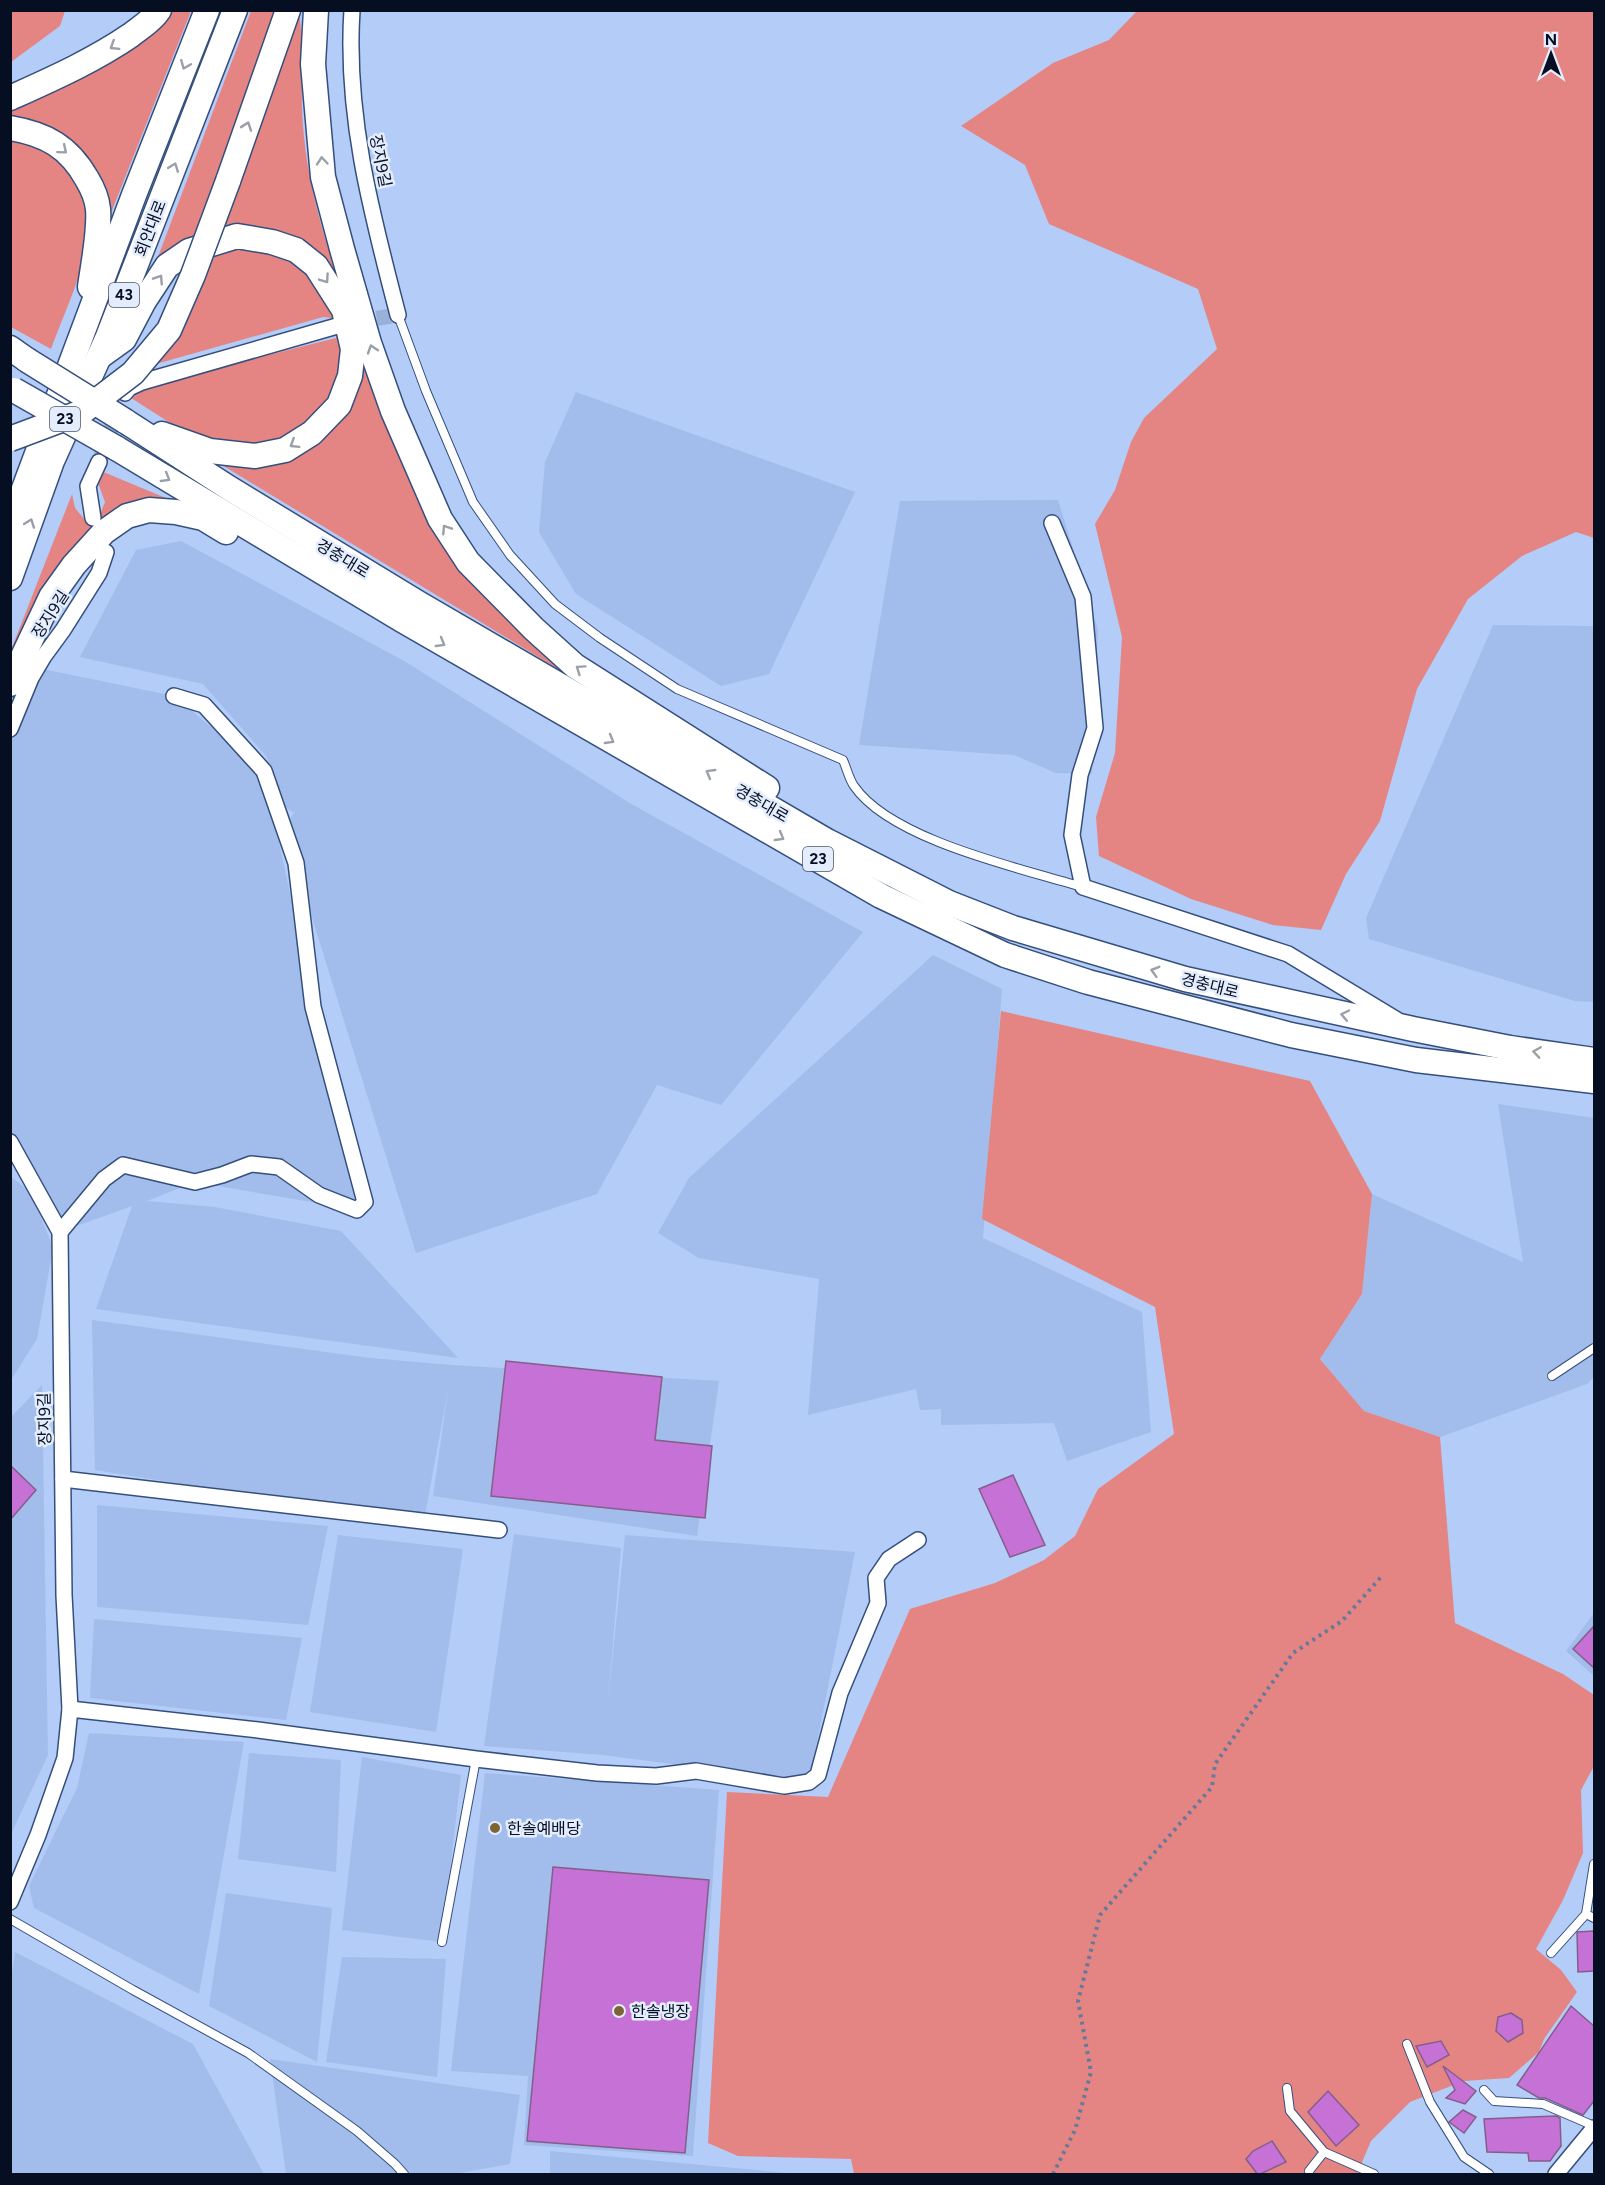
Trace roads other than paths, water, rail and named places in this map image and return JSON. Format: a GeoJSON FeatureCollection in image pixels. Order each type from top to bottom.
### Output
{"type":"FeatureCollection","features":[{"type":"Feature","properties":{"kind":"main road"},"geometry":{"type":"LineString","coordinates":[[10,98],[70,71],[115,46],[153,18],[159,10]]}},
{"type":"Feature","properties":{"kind":"main road","name":"회안대로"},"geometry":{"type":"LineString","coordinates":[[10,526],[85,324],[207,10]]}},
{"type":"Feature","properties":{"kind":"main road","name":"회안대로"},"geometry":{"type":"LineString","coordinates":[[10,578],[52,461],[99,357],[235,10]]}},
{"type":"Feature","properties":{"kind":"main road"},"geometry":{"type":"LineString","coordinates":[[10,439],[82,412],[133,373],[169,330],[193,275],[228,181],[288,10]]}},
{"type":"Feature","properties":{"kind":"main road"},"geometry":{"type":"LineString","coordinates":[[316,10],[313,64],[323,177],[342,249],[369,343],[393,411],[440,519],[468,562],[534,629],[575,666],[949,903]]}},
{"type":"Feature","properties":{"kind":"main road"},"geometry":{"type":"LineString","coordinates":[[10,128],[35,132],[58,145],[78,163],[96,195],[98,212],[85,324]]}},
{"type":"Feature","properties":{"kind":"main road"},"geometry":{"type":"LineString","coordinates":[[99,357],[124,339],[144,301],[167,266],[189,251],[237,236],[272,242],[296,250],[316,266],[344,310],[353,349],[350,376],[339,405],[312,433],[285,450],[255,456],[210,451],[125,421]]}},
{"type":"Feature","properties":{"kind":"main road","name":"경충대로"},"geometry":{"type":"LineString","coordinates":[[16,353],[229,488],[418,603],[827,841],[949,903],[1013,928],[1185,979],[1413,1029],[1510,1048],[1594,1060]]}},
{"type":"Feature","properties":{"kind":"main road","name":"경충대로"},"geometry":{"type":"LineString","coordinates":[[12,389],[107,455],[402,620],[881,896],[1005,955],[1088,982],[1291,1035],[1416,1060],[1594,1081]]}},
{"type":"Feature","properties":{"kind":"main road"},"geometry":{"type":"LineString","coordinates":[[10,485],[13,478],[36,455]]}},
{"type":"Feature","properties":{"kind":"main road"},"geometry":{"type":"LineString","coordinates":[[10,684],[51,597],[74,565],[104,532],[127,516],[149,510],[176,512],[202,518],[258,552],[402,620]]}},
{"type":"Feature","properties":{"kind":"street","name":"장지9길"},"geometry":{"type":"LineString","coordinates":[[352,10],[351,96],[374,219],[398,315]]}},
{"type":"Feature","properties":{"kind":"street"},"geometry":{"type":"LineString","coordinates":[[123,395],[129,388],[142,382],[336,326]]}},
{"type":"Feature","properties":{"kind":"street"},"geometry":{"type":"LineString","coordinates":[[93,518],[88,486],[107,455]]}},
{"type":"Feature","properties":{"kind":"street"},"geometry":{"type":"LineString","coordinates":[[1052,523],[1083,597],[1095,728],[1080,775],[1072,835],[1083,887],[1288,954],[1413,1029]]}},
{"type":"Feature","properties":{"kind":"street","name":"장지9길"},"geometry":{"type":"LineString","coordinates":[[10,729],[31,678],[99,573],[106,552]]}},
{"type":"Feature","properties":{"kind":"street"},"geometry":{"type":"LineString","coordinates":[[60,1232],[104,1179],[123,1165],[195,1182],[251,1164],[279,1167],[319,1195],[357,1210],[365,1202],[313,1007],[296,863],[264,771],[204,705],[174,696]]}},
{"type":"Feature","properties":{"kind":"street","name":"장지9길"},"geometry":{"type":"LineString","coordinates":[[10,1902],[38,1835],[64,1758],[70,1709],[64,1595],[60,1232],[11,1144]]}},
{"type":"Feature","properties":{"kind":"street"},"geometry":{"type":"LineString","coordinates":[[63,1479],[499,1530]]}},
{"type":"Feature","properties":{"kind":"street"},"geometry":{"type":"LineString","coordinates":[[70,1709],[258,1730],[476,1760],[597,1773],[656,1776],[696,1772],[784,1786],[809,1782],[819,1775],[840,1693],[878,1603],[876,1578],[889,1559],[918,1540]]}},
{"type":"Feature","properties":{"kind":"street"},"geometry":{"type":"LineString","coordinates":[[1556,2175],[1594,2127]]}},
{"type":"Feature","properties":{"kind":"lane"},"geometry":{"type":"LineString","coordinates":[[398,315],[426,392],[473,502],[510,555],[555,604],[600,638],[677,689],[843,760],[854,785],[874,807],[909,828],[951,847],[1083,887]]}},
{"type":"Feature","properties":{"kind":"lane"},"geometry":{"type":"LineString","coordinates":[[1552,1376],[1594,1348]]}},
{"type":"Feature","properties":{"kind":"lane"},"geometry":{"type":"LineString","coordinates":[[442,1942],[476,1760]]}},
{"type":"Feature","properties":{"kind":"lane"},"geometry":{"type":"LineString","coordinates":[[1551,1953],[1586,1914],[1594,1864]]}},
{"type":"Feature","properties":{"kind":"lane"},"geometry":{"type":"LineString","coordinates":[[1586,1914],[1594,1918]]}},
{"type":"Feature","properties":{"kind":"lane"},"geometry":{"type":"LineString","coordinates":[[10,1919],[248,2053],[357,2131],[395,2164],[404,2175]]}},
{"type":"Feature","properties":{"kind":"lane"},"geometry":{"type":"LineString","coordinates":[[1407,2044],[1430,2102],[1464,2157],[1489,2175]]}},
{"type":"Feature","properties":{"kind":"lane"},"geometry":{"type":"LineString","coordinates":[[1287,2088],[1290,2111],[1324,2152],[1374,2175]]}},
{"type":"Feature","properties":{"kind":"lane"},"geometry":{"type":"LineString","coordinates":[[1484,2090],[1494,2101],[1543,2104],[1594,2127]]}},
{"type":"Feature","properties":{"kind":"lane"},"geometry":{"type":"LineString","coordinates":[[1308,2171],[1324,2152]]}},
{"type":"Feature","properties":{"kind":"tunnel"},"geometry":{"type":"LineString","coordinates":[[354,322],[398,315]]}},
{"type":"Feature","properties":{"kind":"tunnel"},"geometry":{"type":"LineString","coordinates":[[99,462],[123,395]]}},
{"type":"Feature","properties":{"kind":"place","name":"한솔예배당"},"geometry":{"type":"Point","coordinates":[495,1828]}},
{"type":"Feature","properties":{"kind":"place","name":"한솔냉장"},"geometry":{"type":"Point","coordinates":[619,2011]}}]}
